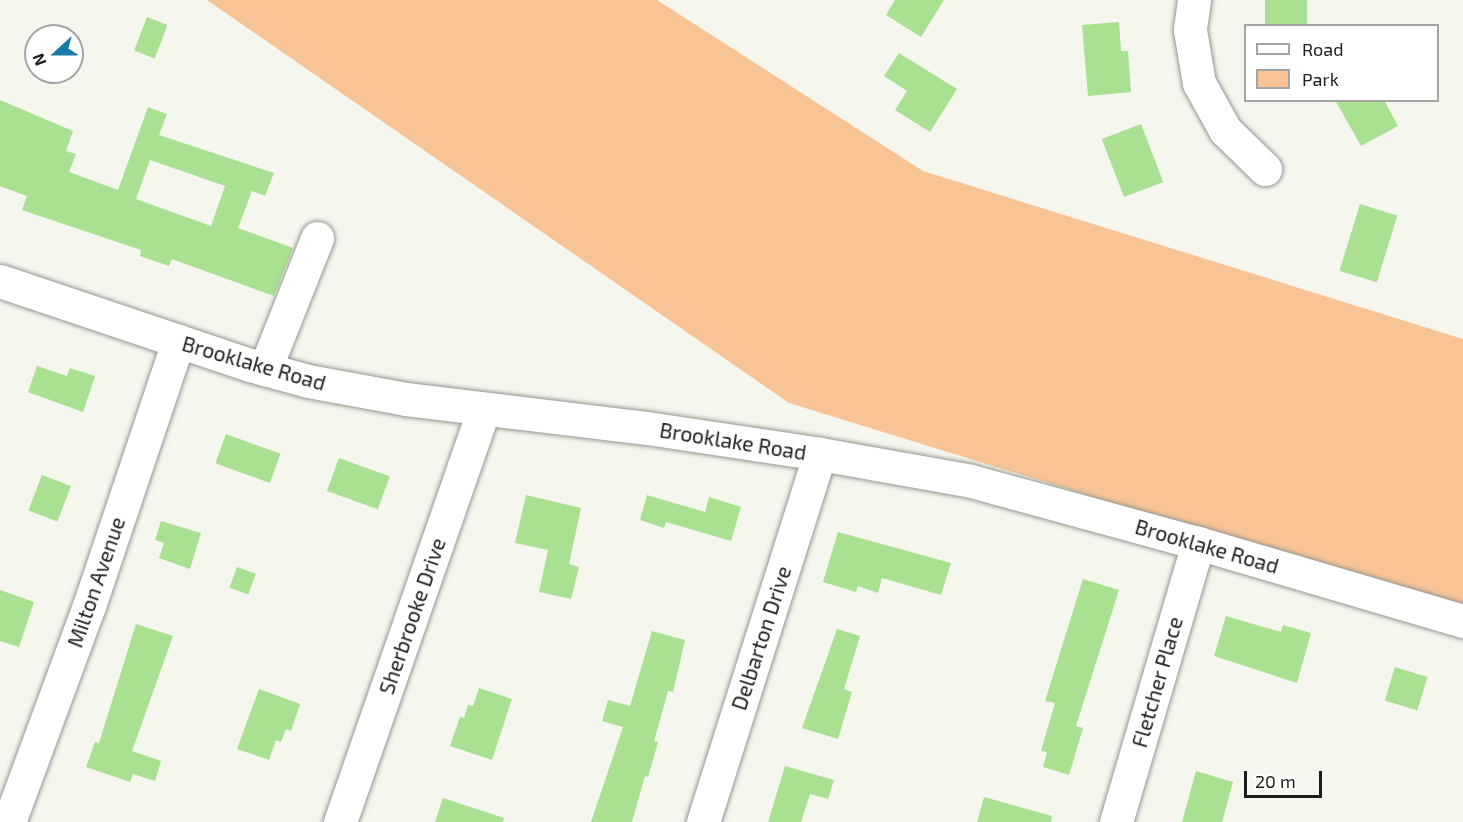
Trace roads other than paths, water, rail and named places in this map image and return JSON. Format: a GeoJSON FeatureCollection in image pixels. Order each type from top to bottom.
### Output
{"type":"FeatureCollection","features":[{"type":"Feature","properties":{"kind":"street"},"geometry":{"type":"LineString","coordinates":[[1194,0],[1190,39],[1199,83],[1225,130],[1265,169]]}},
{"type":"Feature","properties":{"kind":"street"},"geometry":{"type":"LineString","coordinates":[[266,369],[317,238]]}},
{"type":"Feature","properties":{"kind":"street","name":"Brooklake Road"},"geometry":{"type":"LineString","coordinates":[[0,281],[266,369],[352,390],[820,454],[971,481],[1198,543],[1463,621]]}},
{"type":"Feature","properties":{"kind":"street","name":"Milton Avenue"},"geometry":{"type":"LineString","coordinates":[[9,822],[89,606],[178,341]]}},
{"type":"Feature","properties":{"kind":"street","name":"Sherbrooke Drive"},"geometry":{"type":"LineString","coordinates":[[340,822],[484,409]]}},
{"type":"Feature","properties":{"kind":"street","name":"Delbarton Drive"},"geometry":{"type":"LineString","coordinates":[[703,822],[820,454]]}},
{"type":"Feature","properties":{"kind":"street","name":"Fletcher Place"},"geometry":{"type":"LineString","coordinates":[[1116,822],[1198,543]]}}]}
